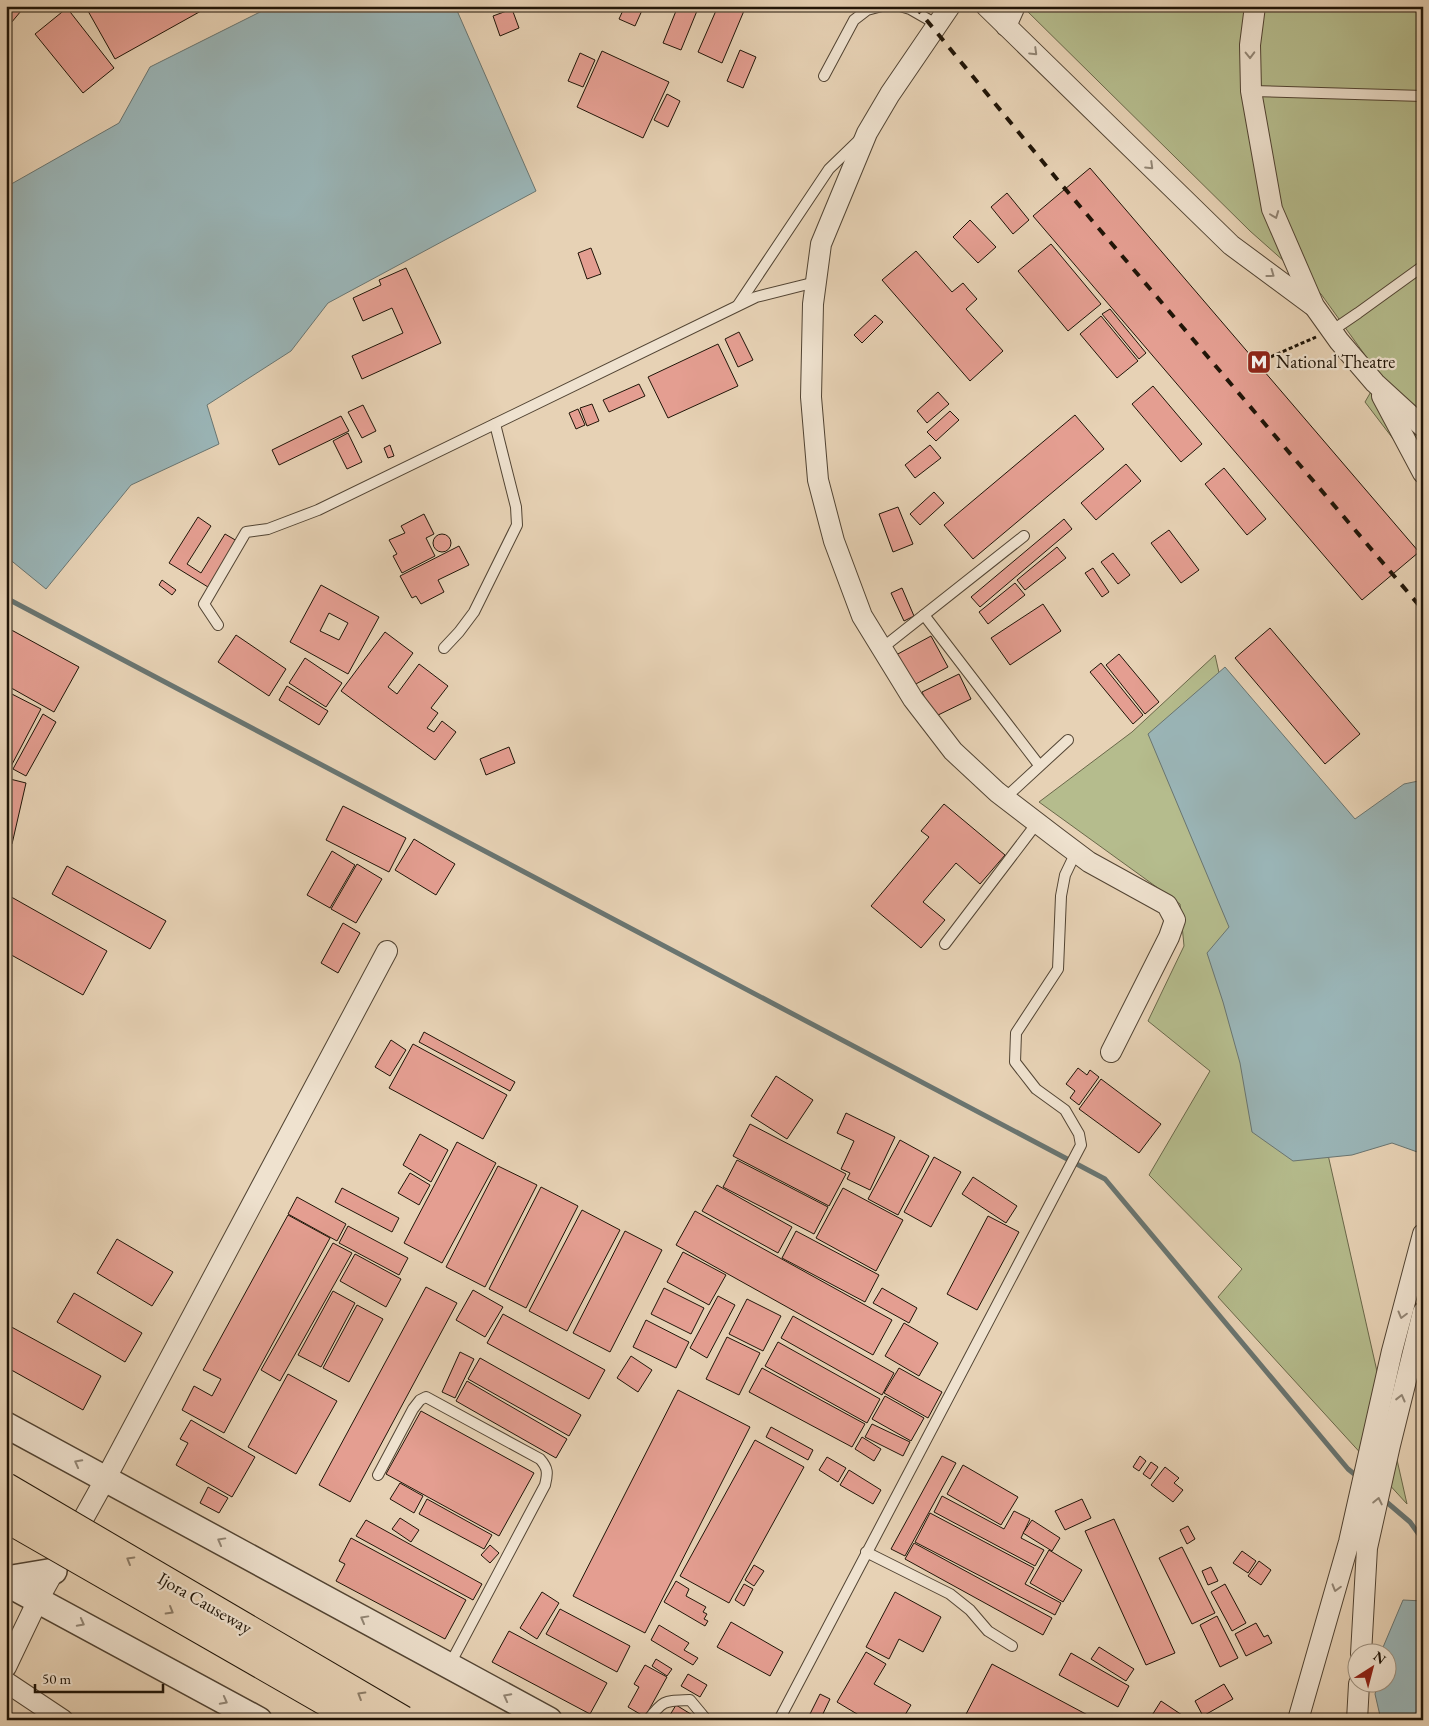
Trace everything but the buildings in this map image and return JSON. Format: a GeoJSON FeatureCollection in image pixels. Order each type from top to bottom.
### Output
{"type":"FeatureCollection","features":[{"type":"Feature","properties":{"kind":"main road","name":"Ijora Causeway"},"geometry":{"type":"LineString","coordinates":[[6,1487],[403,1720]]}},
{"type":"Feature","properties":{"kind":"main road","name":"Ijora Causeway"},"geometry":{"type":"LineString","coordinates":[[6,1518],[358,1720]]}},
{"type":"Feature","properties":{"kind":"street"},"geometry":{"type":"LineString","coordinates":[[950,6],[890,94],[867,132],[821,244],[813,304],[811,397],[818,480],[834,541],[862,616],[913,699],[953,751],[1005,798],[1089,862],[1167,905],[1175,920],[1170,937],[1111,1052]]}},
{"type":"Feature","properties":{"kind":"street"},"geometry":{"type":"LineString","coordinates":[[986,6],[1231,245],[1314,306]]}},
{"type":"Feature","properties":{"kind":"street"},"geometry":{"type":"LineString","coordinates":[[1006,26],[1015,6]]}},
{"type":"Feature","properties":{"kind":"street"},"geometry":{"type":"LineString","coordinates":[[1255,6],[1250,46],[1251,91],[1272,210],[1314,306],[1375,383],[1423,427]]}},
{"type":"Feature","properties":{"kind":"street"},"geometry":{"type":"LineString","coordinates":[[1375,383],[1423,473]]}},
{"type":"Feature","properties":{"kind":"street"},"geometry":{"type":"LineString","coordinates":[[8,1660],[38,1600],[106,1478],[387,952]]}},
{"type":"Feature","properties":{"kind":"street"},"geometry":{"type":"LineString","coordinates":[[1381,1443],[1392,1351],[1423,1234]]}},
{"type":"Feature","properties":{"kind":"street"},"geometry":{"type":"LineString","coordinates":[[1298,1720],[1358,1545],[1381,1443],[1423,1312]]}},
{"type":"Feature","properties":{"kind":"street"},"geometry":{"type":"LineString","coordinates":[[6,1424],[550,1720]]}},
{"type":"Feature","properties":{"kind":"street"},"geometry":{"type":"LineString","coordinates":[[1358,1545],[1361,1644]]}},
{"type":"Feature","properties":{"kind":"street"},"geometry":{"type":"LineString","coordinates":[[6,1579],[54,1571]]}},
{"type":"Feature","properties":{"kind":"street"},"geometry":{"type":"LineString","coordinates":[[6,1584],[259,1720]]}},
{"type":"Feature","properties":{"kind":"street"},"geometry":{"type":"LineString","coordinates":[[6,1682],[63,1720]]}},
{"type":"Feature","properties":{"kind":"street"},"geometry":{"type":"LineString","coordinates":[[1357,1720],[1358,1694]]}},
{"type":"Feature","properties":{"kind":"lane"},"geometry":{"type":"LineString","coordinates":[[824,76],[854,20],[867,10],[882,6]]}},
{"type":"Feature","properties":{"kind":"lane"},"geometry":{"type":"LineString","coordinates":[[900,6],[910,9],[938,25]]}},
{"type":"Feature","properties":{"kind":"lane"},"geometry":{"type":"LineString","coordinates":[[1251,91],[1423,96]]}},
{"type":"Feature","properties":{"kind":"lane"},"geometry":{"type":"LineString","coordinates":[[738,305],[829,169],[867,132]]}},
{"type":"Feature","properties":{"kind":"lane"},"geometry":{"type":"LineString","coordinates":[[1332,330],[1423,266]]}},
{"type":"Feature","properties":{"kind":"lane"},"geometry":{"type":"LineString","coordinates":[[218,625],[204,604],[246,532],[268,529],[318,510],[756,297],[816,282]]}},
{"type":"Feature","properties":{"kind":"lane"},"geometry":{"type":"LineString","coordinates":[[444,648],[474,612],[517,525],[516,507],[495,424]]}},
{"type":"Feature","properties":{"kind":"lane"},"geometry":{"type":"LineString","coordinates":[[881,649],[1024,536]]}},
{"type":"Feature","properties":{"kind":"lane"},"geometry":{"type":"LineString","coordinates":[[924,615],[1039,765]]}},
{"type":"Feature","properties":{"kind":"lane"},"geometry":{"type":"LineString","coordinates":[[1005,798],[1068,740]]}},
{"type":"Feature","properties":{"kind":"lane"},"geometry":{"type":"LineString","coordinates":[[945,944],[1037,823]]}},
{"type":"Feature","properties":{"kind":"lane"},"geometry":{"type":"LineString","coordinates":[[779,1720],[1081,1145],[1079,1134],[1065,1110],[1036,1089],[1015,1062],[1016,1033],[1058,969],[1061,896],[1065,875],[1076,852]]}},
{"type":"Feature","properties":{"kind":"lane"},"geometry":{"type":"LineString","coordinates":[[378,1474],[413,1408],[420,1400],[426,1397],[540,1459],[546,1466],[548,1474],[545,1485],[450,1666]]}},
{"type":"Feature","properties":{"kind":"lane"},"geometry":{"type":"LineString","coordinates":[[866,1552],[950,1594],[970,1610],[988,1631],[1012,1646]]}},
{"type":"Feature","properties":{"kind":"lane"},"geometry":{"type":"LineString","coordinates":[[648,1720],[668,1700],[690,1700],[705,1718],[704,1720]]}},
{"type":"Feature","properties":{"kind":"path"},"geometry":{"type":"LineString","coordinates":[[1259,362],[1332,330]]}},
{"type":"Feature","properties":{"kind":"green space"},"geometry":{"type":"Polygon","coordinates":[[[1022,6],[1423,6],[1423,478],[1365,402],[1380,376],[1321,294],[1250,231],[1022,6]]]}},
{"type":"Feature","properties":{"kind":"green space"},"geometry":{"type":"Polygon","coordinates":[[[1215,655],[1407,1504],[1218,1297],[1242,1269],[1149,1175],[1210,1071],[1148,1021],[1184,946],[1180,904],[1039,802],[1132,732],[1215,655]]]}},
{"type":"Feature","properties":{"kind":"water"},"geometry":{"type":"Polygon","coordinates":[[[272,6],[455,6],[536,191],[328,303],[291,351],[207,405],[219,444],[131,485],[46,589],[8,558],[6,552],[6,187],[119,123],[150,67],[272,6]]]}},
{"type":"Feature","properties":{"kind":"water"},"geometry":{"type":"Polygon","coordinates":[[[1225,667],[1355,819],[1404,784],[1423,780],[1423,1154],[1392,1143],[1352,1155],[1293,1161],[1252,1132],[1240,1063],[1207,953],[1229,927],[1148,734],[1225,667]]]}},
{"type":"Feature","properties":{"kind":"water"},"geometry":{"type":"Polygon","coordinates":[[[1403,1600],[1423,1601],[1423,1720],[1381,1720],[1375,1694],[1396,1694],[1396,1644],[1384,1644],[1403,1600]]]}},
{"type":"Feature","properties":{"kind":"waterway"},"geometry":{"type":"LineString","coordinates":[[6,598],[1105,1179],[1348,1469],[1358,1477]]}},
{"type":"Feature","properties":{"kind":"waterway"},"geometry":{"type":"LineString","coordinates":[[1383,1499],[1410,1522],[1423,1540]]}},
{"type":"Feature","properties":{"kind":"railway"},"geometry":{"type":"LineString","coordinates":[[915,6],[1061,184],[1423,610]]}},
{"type":"Feature","properties":{"kind":"place","name":"National Theatre"},"geometry":{"type":"Point","coordinates":[1259,362]}}]}
